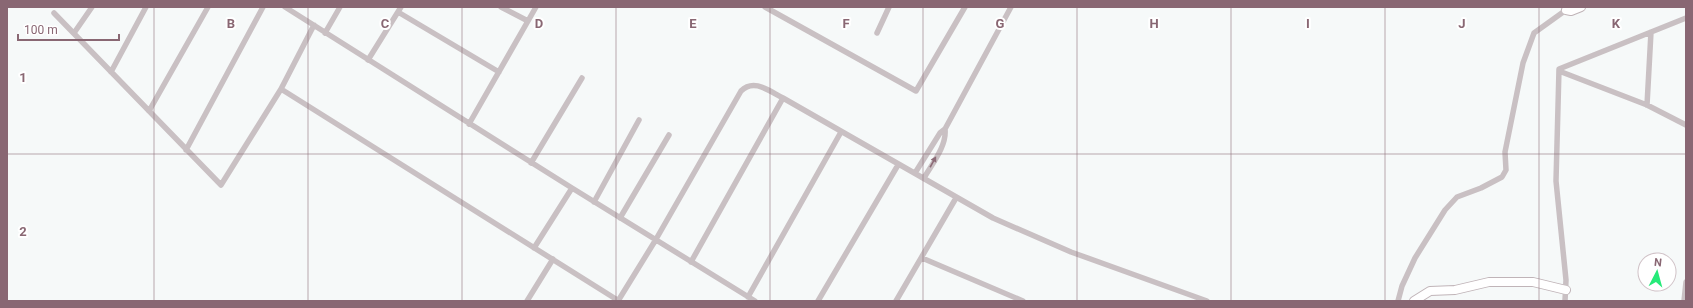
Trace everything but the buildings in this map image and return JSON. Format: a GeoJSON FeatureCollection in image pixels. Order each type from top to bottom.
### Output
{"type":"FeatureCollection","features":[{"type":"Feature","properties":{"kind":"street"},"geometry":{"type":"LineString","coordinates":[[74,33],[92,7]]}},
{"type":"Feature","properties":{"kind":"street"},"geometry":{"type":"LineString","coordinates":[[111,72],[146,7]]}},
{"type":"Feature","properties":{"kind":"street"},"geometry":{"type":"LineString","coordinates":[[149,111],[208,7]]}},
{"type":"Feature","properties":{"kind":"street"},"geometry":{"type":"LineString","coordinates":[[186,150],[263,7]]}},
{"type":"Feature","properties":{"kind":"street"},"geometry":{"type":"LineString","coordinates":[[286,7],[531,163],[755,301]]}},
{"type":"Feature","properties":{"kind":"street"},"geometry":{"type":"LineString","coordinates":[[325,33],[340,7]]}},
{"type":"Feature","properties":{"kind":"street"},"geometry":{"type":"LineString","coordinates":[[501,7],[528,21]]}},
{"type":"Feature","properties":{"kind":"street"},"geometry":{"type":"LineString","coordinates":[[469,124],[536,7]]}},
{"type":"Feature","properties":{"kind":"street"},"geometry":{"type":"LineString","coordinates":[[765,7],[916,91],[965,7]]}},
{"type":"Feature","properties":{"kind":"street"},"geometry":{"type":"LineString","coordinates":[[877,33],[889,7]]}},
{"type":"Feature","properties":{"kind":"street"},"geometry":{"type":"LineString","coordinates":[[915,173],[940,133],[945,129],[1011,7]]}},
{"type":"Feature","properties":{"kind":"street"},"geometry":{"type":"LineString","coordinates":[[1398,301],[1402,286],[1415,258],[1445,210],[1457,197],[1481,188],[1502,177],[1506,170],[1505,152],[1523,63],[1534,33],[1566,9],[1571,11],[1581,7]]}},
{"type":"Feature","properties":{"kind":"street"},"geometry":{"type":"LineString","coordinates":[[368,60],[399,10],[499,72]]}},
{"type":"Feature","properties":{"kind":"street"},"geometry":{"type":"LineString","coordinates":[[54,13],[221,185],[281,89],[314,25]]}},
{"type":"Feature","properties":{"kind":"street"},"geometry":{"type":"LineString","coordinates":[[1565,301],[1566,290],[1556,181],[1559,69],[1686,18]]}},
{"type":"Feature","properties":{"kind":"street"},"geometry":{"type":"LineString","coordinates":[[1647,105],[1651,32]]}},
{"type":"Feature","properties":{"kind":"street"},"geometry":{"type":"LineString","coordinates":[[1559,71],[1647,105],[1686,125]]}},
{"type":"Feature","properties":{"kind":"street"},"geometry":{"type":"LineString","coordinates":[[531,163],[582,78]]}},
{"type":"Feature","properties":{"kind":"street"},"geometry":{"type":"LineString","coordinates":[[281,89],[618,301],[741,91],[747,85],[754,84],[783,98],[992,218],[1071,252],[1207,301]]}},
{"type":"Feature","properties":{"kind":"street"},"geometry":{"type":"LineString","coordinates":[[691,262],[783,98]]}},
{"type":"Feature","properties":{"kind":"street"},"geometry":{"type":"LineString","coordinates":[[594,202],[639,120]]}},
{"type":"Feature","properties":{"kind":"street"},"geometry":{"type":"LineString","coordinates":[[924,178],[942,146],[946,136],[945,129]]}},
{"type":"Feature","properties":{"kind":"street"},"geometry":{"type":"LineString","coordinates":[[748,297],[841,132]]}},
{"type":"Feature","properties":{"kind":"street"},"geometry":{"type":"LineString","coordinates":[[620,218],[669,134]]}},
{"type":"Feature","properties":{"kind":"street"},"geometry":{"type":"LineString","coordinates":[[818,301],[898,165]]}},
{"type":"Feature","properties":{"kind":"street"},"geometry":{"type":"LineString","coordinates":[[534,248],[572,188]]}},
{"type":"Feature","properties":{"kind":"street"},"geometry":{"type":"LineString","coordinates":[[896,301],[956,198]]}},
{"type":"Feature","properties":{"kind":"street"},"geometry":{"type":"LineString","coordinates":[[922,258],[1024,301]]}},
{"type":"Feature","properties":{"kind":"street"},"geometry":{"type":"LineString","coordinates":[[527,301],[553,259]]}},
{"type":"Feature","properties":{"kind":"street"},"geometry":{"type":"LineString","coordinates":[[1414,301],[1430,291],[1455,290],[1489,282],[1533,282],[1566,290]]}},
{"type":"Feature","properties":{"kind":"street"},"geometry":{"type":"LineString","coordinates":[[1684,301],[1686,282]]}}]}
